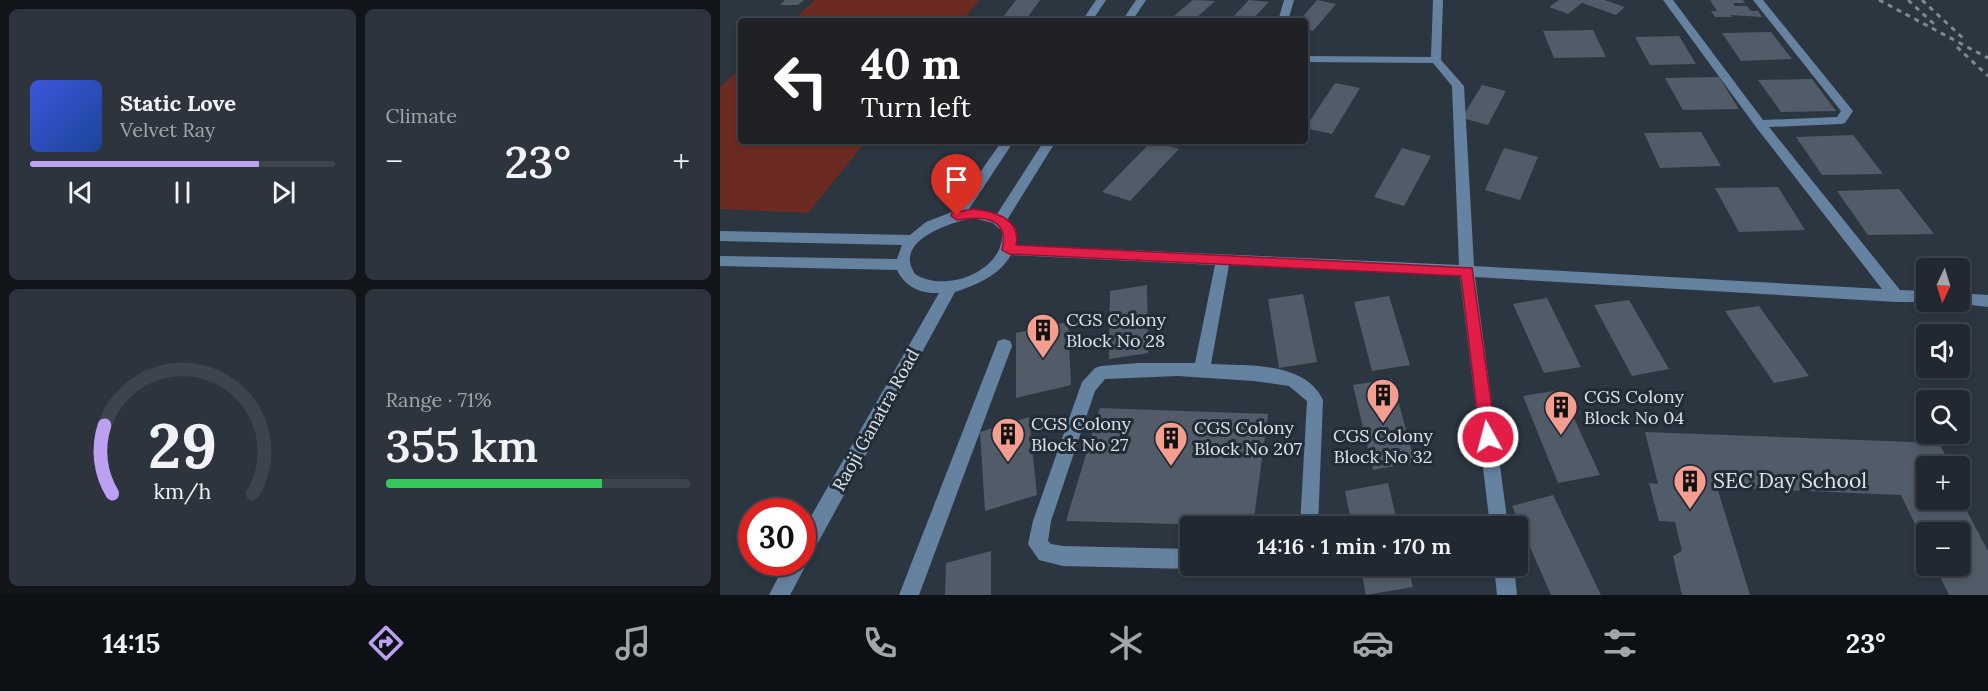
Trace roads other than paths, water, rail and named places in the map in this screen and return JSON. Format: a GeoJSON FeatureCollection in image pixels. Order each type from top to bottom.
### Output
{"type":"FeatureCollection","features":[{"type":"Feature","properties":{"kind":"street"},"geometry":{"type":"LineString","coordinates":[[1090,18],[1101,0]]}},
{"type":"Feature","properties":{"kind":"street"},"geometry":{"type":"LineString","coordinates":[[1129,18],[1141,0]]}},
{"type":"Feature","properties":{"kind":"street"},"geometry":{"type":"LineString","coordinates":[[1284,18],[1289,0]]}},
{"type":"Feature","properties":{"kind":"street"},"geometry":{"type":"LineString","coordinates":[[1438,0],[1436,60],[1458,86],[1467,271],[1498,516]]}},
{"type":"Feature","properties":{"kind":"street"},"geometry":{"type":"LineString","coordinates":[[1668,0],[1760,124],[1896,296]]}},
{"type":"Feature","properties":{"kind":"street"},"geometry":{"type":"LineString","coordinates":[[1758,0],[1847,111],[1841,120],[1760,124]]}},
{"type":"Feature","properties":{"kind":"street"},"geometry":{"type":"LineString","coordinates":[[1308,59],[1436,60]]}},
{"type":"Feature","properties":{"kind":"street"},"geometry":{"type":"LineString","coordinates":[[957,216],[1006,144]]}},
{"type":"Feature","properties":{"kind":"street"},"geometry":{"type":"LineString","coordinates":[[1000,220],[1048,144]]}},
{"type":"Feature","properties":{"kind":"street"},"geometry":{"type":"LineString","coordinates":[[973,213],[988,215],[1000,220],[1008,228],[1011,238],[1009,250],[1000,262],[986,274],[969,282],[950,288],[932,288],[917,284],[906,276],[902,265],[904,252],[913,240],[932,225],[957,216],[973,213]]}},
{"type":"Feature","properties":{"kind":"street"},"geometry":{"type":"LineString","coordinates":[[720,236],[913,240]]}},
{"type":"Feature","properties":{"kind":"street"},"geometry":{"type":"LineString","coordinates":[[1009,250],[1467,271],[1916,297]]}},
{"type":"Feature","properties":{"kind":"street"},"geometry":{"type":"LineString","coordinates":[[1202,369],[1223,260]]}},
{"type":"Feature","properties":{"kind":"street"},"geometry":{"type":"LineString","coordinates":[[720,261],[902,265]]}},
{"type":"Feature","properties":{"kind":"street","name":"Raoji Ganatra Road"},"geometry":{"type":"LineString","coordinates":[[816,527],[950,288]]}},
{"type":"Feature","properties":{"kind":"street"},"geometry":{"type":"LineString","coordinates":[[1970,300],[1988,301]]}},
{"type":"Feature","properties":{"kind":"street"},"geometry":{"type":"LineString","coordinates":[[909,595],[1004,346]]}},
{"type":"Feature","properties":{"kind":"street"},"geometry":{"type":"LineString","coordinates":[[1180,559],[1063,556],[1046,553],[1038,544],[1042,521],[1088,387],[1101,373],[1202,369],[1278,377],[1293,380],[1309,389],[1315,400],[1309,516]]}},
{"type":"Feature","properties":{"kind":"street"},"geometry":{"type":"LineString","coordinates":[[779,595],[789,576]]}},
{"type":"Feature","properties":{"kind":"street"},"geometry":{"type":"LineString","coordinates":[[1505,576],[1507,595]]}},
{"type":"Feature","properties":{"kind":"railway"},"geometry":{"type":"LineString","coordinates":[[1879,0],[1988,58]]}},
{"type":"Feature","properties":{"kind":"railway"},"geometry":{"type":"LineString","coordinates":[[1908,0],[1934,24]]}},
{"type":"Feature","properties":{"kind":"railway"},"geometry":{"type":"LineString","coordinates":[[1922,0],[1966,41]]}},
{"type":"Feature","properties":{"kind":"railway"},"geometry":{"type":"LineString","coordinates":[[1957,47],[1988,76]]}},
{"type":"Feature","properties":{"kind":"place","name":"CGS Colony Block No 28"},"geometry":{"type":"Point","coordinates":[1043,359]}},
{"type":"Feature","properties":{"kind":"place","name":"CGS Colony Block No 32"},"geometry":{"type":"Point","coordinates":[1383,424]}},
{"type":"Feature","properties":{"kind":"place","name":"CGS Colony Block No 04"},"geometry":{"type":"Point","coordinates":[1561,436]}},
{"type":"Feature","properties":{"kind":"place","name":"CGS Colony Block No 27"},"geometry":{"type":"Point","coordinates":[1008,463]}},
{"type":"Feature","properties":{"kind":"place","name":"CGS Colony Block No 207"},"geometry":{"type":"Point","coordinates":[1171,467]}},
{"type":"Feature","properties":{"kind":"place","name":"SEC Day School"},"geometry":{"type":"Point","coordinates":[1690,510]}}]}
